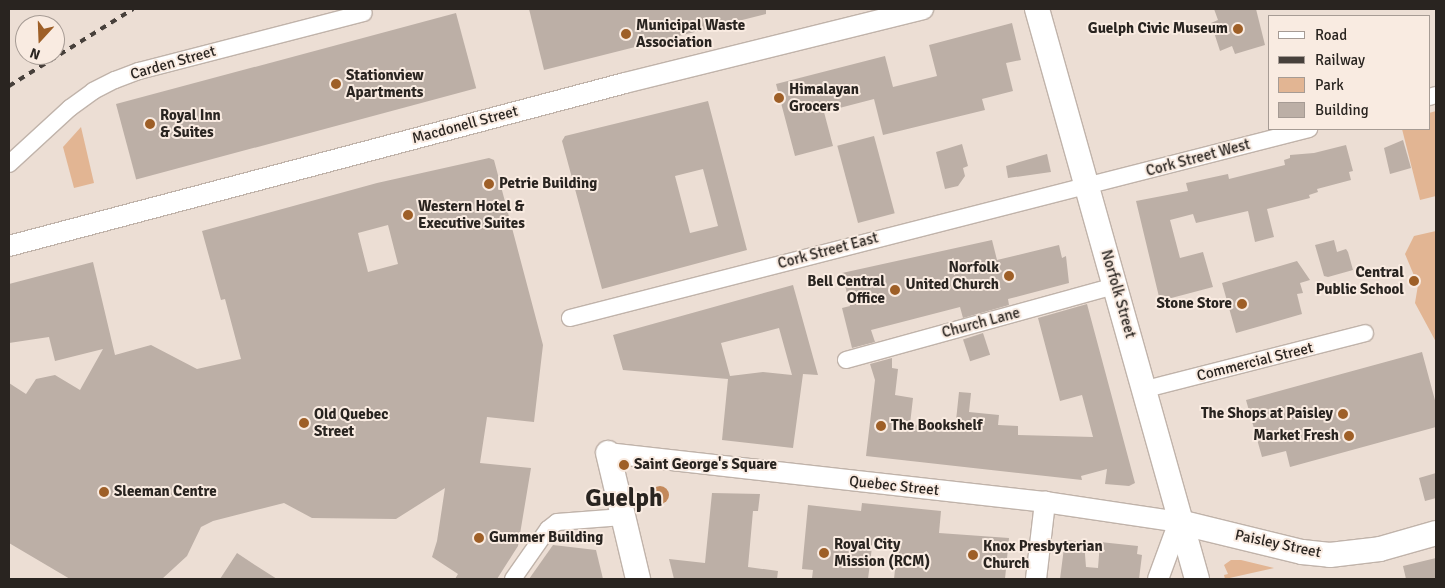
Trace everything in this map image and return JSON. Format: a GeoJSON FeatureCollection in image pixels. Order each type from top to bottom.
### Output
{"type":"FeatureCollection","features":[{"type":"Feature","properties":{"kind":"main road","name":"Norfolk Street"},"geometry":{"type":"LineString","coordinates":[[1037,9],[1146,389],[1180,522],[1197,579]]}},
{"type":"Feature","properties":{"kind":"main road"},"geometry":{"type":"LineString","coordinates":[[608,453],[638,579]]}},
{"type":"Feature","properties":{"kind":"main road","name":"Paisley Street"},"geometry":{"type":"LineString","coordinates":[[1180,522],[1302,552],[1330,555],[1380,549],[1436,533]]}},
{"type":"Feature","properties":{"kind":"street","name":"Macdonell Street"},"geometry":{"type":"LineString","coordinates":[[9,246],[891,13],[923,9]]}},
{"type":"Feature","properties":{"kind":"street","name":"Carden Street"},"geometry":{"type":"LineString","coordinates":[[9,164],[70,108],[93,91],[115,80],[139,70],[364,13]]}},
{"type":"Feature","properties":{"kind":"street","name":"Cork Street West"},"geometry":{"type":"LineString","coordinates":[[1088,186],[1305,130]]}},
{"type":"Feature","properties":{"kind":"street","name":"Cork Street East"},"geometry":{"type":"LineString","coordinates":[[570,318],[1088,186]]}},
{"type":"Feature","properties":{"kind":"street","name":"Church Lane"},"geometry":{"type":"LineString","coordinates":[[846,360],[1115,286]]}},
{"type":"Feature","properties":{"kind":"street","name":"Commercial Street"},"geometry":{"type":"LineString","coordinates":[[1146,389],[1365,333]]}},
{"type":"Feature","properties":{"kind":"street","name":"Quebec Street"},"geometry":{"type":"LineString","coordinates":[[608,453],[1045,502],[1180,522]]}},
{"type":"Feature","properties":{"kind":"street"},"geometry":{"type":"LineString","coordinates":[[1036,579],[1045,502]]}},
{"type":"Feature","properties":{"kind":"street"},"geometry":{"type":"LineString","coordinates":[[514,579],[548,529],[557,522],[623,517]]}},
{"type":"Feature","properties":{"kind":"street"},"geometry":{"type":"LineString","coordinates":[[1158,579],[1180,522]]}},
{"type":"Feature","properties":{"kind":"green space"},"geometry":{"type":"Polygon","coordinates":[[[1436,111],[1436,196],[1420,200],[1402,130],[1430,130],[1430,113],[1436,111]]]}},
{"type":"Feature","properties":{"kind":"green space"},"geometry":{"type":"Polygon","coordinates":[[[81,127],[94,183],[74,188],[63,147],[81,127]]]}},
{"type":"Feature","properties":{"kind":"green space"},"geometry":{"type":"Polygon","coordinates":[[[1436,231],[1436,342],[1415,303],[1418,285],[1405,254],[1414,236],[1436,231]]]}},
{"type":"Feature","properties":{"kind":"green space"},"geometry":{"type":"Polygon","coordinates":[[[1231,560],[1241,560],[1274,568],[1225,579],[1224,575],[1228,574],[1224,565],[1231,560]]]}},
{"type":"Feature","properties":{"kind":"shaded area"},"geometry":{"type":"Polygon","coordinates":[[[656,486],[664,486],[669,491],[667,502],[656,504],[651,499],[651,491],[656,486]]]}},
{"type":"Feature","properties":{"kind":"building"},"geometry":{"type":"Polygon","coordinates":[[[529,9],[766,9],[766,14],[544,70],[529,9]]]}},
{"type":"Feature","properties":{"kind":"building","name":"Guelph Civic Museum"},"geometry":{"type":"Polygon","coordinates":[[[1214,9],[1256,9],[1265,45],[1235,54],[1232,46],[1220,51],[1211,23],[1218,20],[1214,9]]]}},
{"type":"Feature","properties":{"kind":"building"},"geometry":{"type":"Polygon","coordinates":[[[456,13],[476,88],[136,179],[116,104],[456,13]]]}},
{"type":"Feature","properties":{"kind":"building"},"geometry":{"type":"Polygon","coordinates":[[[1012,23],[1021,60],[1006,63],[1013,91],[982,99],[985,110],[883,135],[874,99],[824,112],[833,146],[795,156],[776,84],[885,56],[893,87],[937,76],[929,45],[1012,23]]]}},
{"type":"Feature","properties":{"kind":"building"},"geometry":{"type":"Polygon","coordinates":[[[708,101],[747,250],[602,289],[562,141],[565,136],[708,101]],[[703,169],[675,176],[690,233],[718,226],[703,169]]]}},
{"type":"Feature","properties":{"kind":"building"},"geometry":{"type":"Polygon","coordinates":[[[874,136],[895,213],[858,223],[837,146],[874,136]]]}},
{"type":"Feature","properties":{"kind":"building"},"geometry":{"type":"Polygon","coordinates":[[[1403,140],[1411,168],[1390,174],[1384,148],[1403,140]]]}},
{"type":"Feature","properties":{"kind":"building"},"geometry":{"type":"Polygon","coordinates":[[[962,144],[968,166],[963,168],[965,176],[958,186],[945,189],[936,152],[962,144]]]}},
{"type":"Feature","properties":{"kind":"building"},"geometry":{"type":"Polygon","coordinates":[[[1346,145],[1353,171],[1349,172],[1351,180],[1317,189],[1318,192],[1309,195],[1310,198],[1267,209],[1274,237],[1255,242],[1248,211],[1196,223],[1193,214],[1170,220],[1180,258],[1203,252],[1213,287],[1160,301],[1136,201],[1188,191],[1186,183],[1228,174],[1229,179],[1285,165],[1284,160],[1290,158],[1290,155],[1314,153],[1346,145]]]}},
{"type":"Feature","properties":{"kind":"building"},"geometry":{"type":"Polygon","coordinates":[[[1047,154],[1051,172],[1008,178],[1006,166],[1047,154]]]}},
{"type":"Feature","properties":{"kind":"building"},"geometry":{"type":"Polygon","coordinates":[[[489,158],[494,160],[543,345],[534,422],[487,417],[480,463],[531,468],[518,546],[497,579],[455,579],[458,574],[432,557],[437,541],[445,488],[396,519],[312,518],[284,503],[213,521],[201,527],[187,556],[162,579],[70,579],[9,543],[9,383],[26,394],[36,379],[55,375],[80,390],[103,349],[55,361],[49,337],[9,343],[9,284],[93,262],[115,355],[151,345],[197,369],[241,359],[225,299],[221,300],[202,231],[377,183],[489,158]],[[388,225],[358,233],[368,272],[398,264],[388,225]]]}},
{"type":"Feature","properties":{"kind":"building"},"geometry":{"type":"Polygon","coordinates":[[[992,240],[997,260],[1059,245],[1062,258],[1066,256],[1069,283],[1008,299],[1009,305],[963,318],[960,307],[871,330],[875,342],[852,348],[842,308],[850,306],[842,273],[992,240]]]}},
{"type":"Feature","properties":{"kind":"building"},"geometry":{"type":"Polygon","coordinates":[[[1334,240],[1337,252],[1346,249],[1348,252],[1353,270],[1328,277],[1324,276],[1315,245],[1334,240]]]}},
{"type":"Feature","properties":{"kind":"building"},"geometry":{"type":"Polygon","coordinates":[[[1297,261],[1310,280],[1300,283],[1303,293],[1297,294],[1302,314],[1236,333],[1222,283],[1297,261]]]}},
{"type":"Feature","properties":{"kind":"building"},"geometry":{"type":"Polygon","coordinates":[[[793,285],[818,375],[803,374],[793,448],[722,440],[728,379],[623,370],[613,335],[793,285]],[[779,328],[721,343],[730,376],[763,372],[792,375],[779,328]]]}},
{"type":"Feature","properties":{"kind":"building"},"geometry":{"type":"Polygon","coordinates":[[[1087,304],[1135,483],[1129,486],[1105,484],[1107,469],[1081,476],[1082,480],[866,456],[875,380],[870,364],[892,358],[892,368],[898,369],[895,395],[913,398],[910,424],[955,430],[959,392],[971,393],[969,412],[999,415],[998,425],[1018,426],[1018,435],[1093,437],[1082,395],[1060,401],[1038,318],[1087,304]]]}},
{"type":"Feature","properties":{"kind":"building"},"geometry":{"type":"Polygon","coordinates":[[[983,333],[990,355],[970,361],[963,339],[983,333]]]}},
{"type":"Feature","properties":{"kind":"building","name":"The Shops at Paisley"},"geometry":{"type":"Polygon","coordinates":[[[1422,352],[1436,404],[1436,427],[1290,467],[1286,451],[1262,457],[1246,400],[1422,352]]]}},
{"type":"Feature","properties":{"kind":"building"},"geometry":{"type":"Polygon","coordinates":[[[1436,473],[1436,498],[1425,501],[1419,478],[1436,473]]]}},
{"type":"Feature","properties":{"kind":"building"},"geometry":{"type":"Polygon","coordinates":[[[712,493],[760,494],[758,511],[753,511],[748,567],[778,571],[777,579],[674,579],[669,559],[705,563],[712,493]]]}},
{"type":"Feature","properties":{"kind":"building"},"geometry":{"type":"Polygon","coordinates":[[[862,503],[941,511],[939,533],[1009,538],[1005,579],[894,579],[898,542],[873,539],[868,579],[812,578],[813,570],[802,569],[808,505],[861,511],[862,503]]]}},
{"type":"Feature","properties":{"kind":"building"},"geometry":{"type":"Polygon","coordinates":[[[1065,540],[1084,542],[1086,567],[1098,568],[1100,542],[1138,546],[1137,554],[1142,555],[1139,579],[1060,579],[1065,540]]]}},
{"type":"Feature","properties":{"kind":"building"},"geometry":{"type":"Polygon","coordinates":[[[553,545],[596,550],[603,579],[529,579],[553,545]]]}},
{"type":"Feature","properties":{"kind":"building"},"geometry":{"type":"Polygon","coordinates":[[[237,553],[255,565],[277,579],[220,579],[237,553]]]}},
{"type":"Feature","properties":{"kind":"building"},"geometry":{"type":"Polygon","coordinates":[[[1436,558],[1436,579],[1406,579],[1403,566],[1436,558]]]}},
{"type":"Feature","properties":{"kind":"railway"},"geometry":{"type":"LineString","coordinates":[[9,86],[133,9]]}},
{"type":"Feature","properties":{"kind":"place","name":"Guelph Civic Museum"},"geometry":{"type":"Point","coordinates":[1238,29]}},
{"type":"Feature","properties":{"kind":"place","name":"Municipal Waste Association"},"geometry":{"type":"Point","coordinates":[626,34]}},
{"type":"Feature","properties":{"kind":"place","name":"Stationview Apartments"},"geometry":{"type":"Point","coordinates":[336,84]}},
{"type":"Feature","properties":{"kind":"place","name":"Himalayan Grocers"},"geometry":{"type":"Point","coordinates":[779,98]}},
{"type":"Feature","properties":{"kind":"place","name":"Royal Inn & Suites"},"geometry":{"type":"Point","coordinates":[150,124]}},
{"type":"Feature","properties":{"kind":"place","name":"Petrie Building"},"geometry":{"type":"Point","coordinates":[489,184]}},
{"type":"Feature","properties":{"kind":"place","name":"Western Hotel & Executive Suites"},"geometry":{"type":"Point","coordinates":[408,215]}},
{"type":"Feature","properties":{"kind":"place","name":"Norfolk United Church"},"geometry":{"type":"Point","coordinates":[1009,276]}},
{"type":"Feature","properties":{"kind":"place","name":"Central Public School"},"geometry":{"type":"Point","coordinates":[1414,281]}},
{"type":"Feature","properties":{"kind":"place","name":"Bell Central Office"},"geometry":{"type":"Point","coordinates":[895,290]}},
{"type":"Feature","properties":{"kind":"place","name":"Stone Store"},"geometry":{"type":"Point","coordinates":[1242,304]}},
{"type":"Feature","properties":{"kind":"place","name":"The Shops at Paisley"},"geometry":{"type":"Point","coordinates":[1343,414]}},
{"type":"Feature","properties":{"kind":"place","name":"Old Quebec Street"},"geometry":{"type":"Point","coordinates":[304,423]}},
{"type":"Feature","properties":{"kind":"place","name":"The Bookshelf"},"geometry":{"type":"Point","coordinates":[881,426]}},
{"type":"Feature","properties":{"kind":"place","name":"Market Fresh"},"geometry":{"type":"Point","coordinates":[1349,436]}},
{"type":"Feature","properties":{"kind":"place","name":"Saint George's Square"},"geometry":{"type":"Point","coordinates":[624,465]}},
{"type":"Feature","properties":{"kind":"place","name":"Sleeman Centre"},"geometry":{"type":"Point","coordinates":[104,492]}},
{"type":"Feature","properties":{"kind":"place","name":"Gummer Building"},"geometry":{"type":"Point","coordinates":[479,538]}},
{"type":"Feature","properties":{"kind":"place","name":"Royal City Mission (RCM)"},"geometry":{"type":"Point","coordinates":[824,553]}},
{"type":"Feature","properties":{"kind":"place","name":"Knox Presbyterian Church"},"geometry":{"type":"Point","coordinates":[973,555]}},
{"type":"Feature","properties":{"kind":"district","name":"Guelph"},"geometry":{"type":"Point","coordinates":[624,498]}}]}
